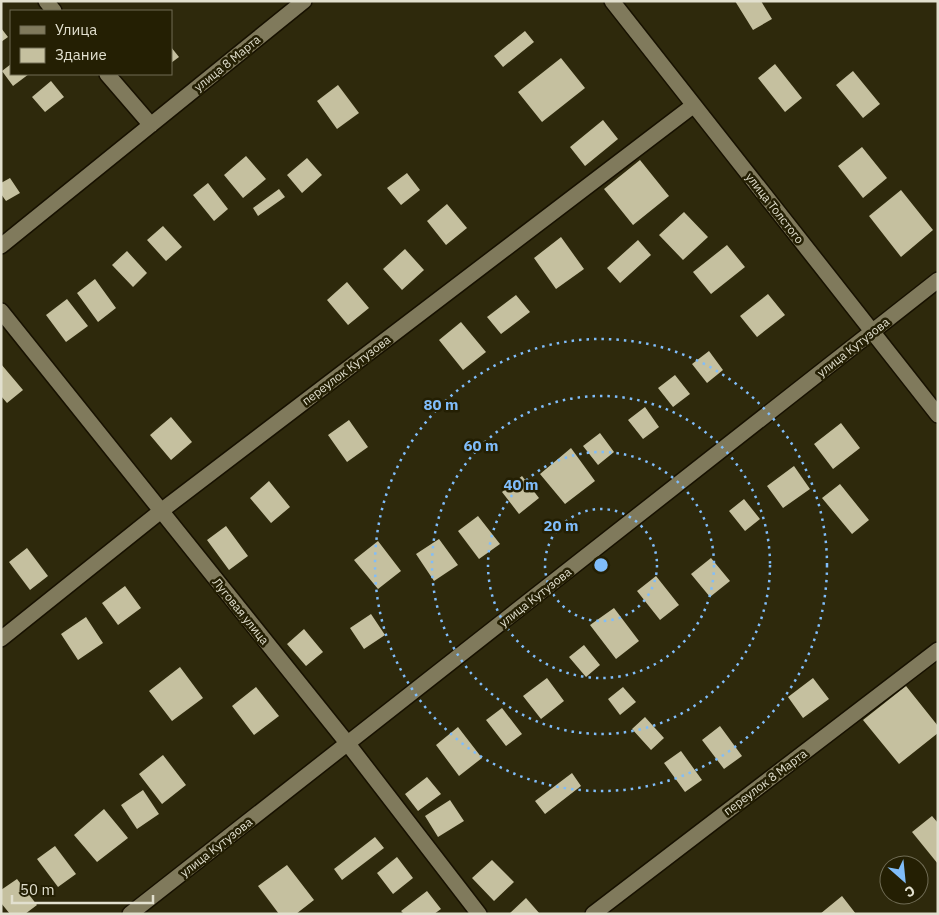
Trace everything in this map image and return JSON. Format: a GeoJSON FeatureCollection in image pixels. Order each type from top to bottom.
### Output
{"type":"FeatureCollection","features":[{"type":"Feature","properties":{"kind":"street","name":"улица 8 Марта"},"geometry":{"type":"LineString","coordinates":[[1,246],[304,1]]}},
{"type":"Feature","properties":{"kind":"street","name":"улица Толстого"},"geometry":{"type":"LineString","coordinates":[[612,1],[938,415]]}},
{"type":"Feature","properties":{"kind":"street"},"geometry":{"type":"LineString","coordinates":[[108,75],[151,125]]}},
{"type":"Feature","properties":{"kind":"street","name":"переулок Кутузова"},"geometry":{"type":"LineString","coordinates":[[1,639],[161,511],[694,104]]}},
{"type":"Feature","properties":{"kind":"street","name":"улица Кутузова"},"geometry":{"type":"LineString","coordinates":[[130,914],[938,280]]}},
{"type":"Feature","properties":{"kind":"street","name":"Луговая улица"},"geometry":{"type":"LineString","coordinates":[[1,311],[348,744],[479,914]]}},
{"type":"Feature","properties":{"kind":"street","name":"переулок 8 Марта"},"geometry":{"type":"LineString","coordinates":[[593,914],[938,650]]}},
{"type":"Feature","properties":{"kind":"building"},"geometry":{"type":"Polygon","coordinates":[[[735,1],[761,1],[772,19],[753,30],[735,1]]]}},
{"type":"Feature","properties":{"kind":"building"},"geometry":{"type":"Polygon","coordinates":[[[1,28],[8,37],[1,42],[1,28]]]}},
{"type":"Feature","properties":{"kind":"building"},"geometry":{"type":"Polygon","coordinates":[[[525,31],[534,42],[503,67],[494,56],[525,31]]]}},
{"type":"Feature","properties":{"kind":"building"},"geometry":{"type":"Polygon","coordinates":[[[172,48],[179,57],[172,62],[172,48]]]}},
{"type":"Feature","properties":{"kind":"building"},"geometry":{"type":"Polygon","coordinates":[[[561,58],[585,88],[542,122],[518,92],[561,58]]]}},
{"type":"Feature","properties":{"kind":"building"},"geometry":{"type":"Polygon","coordinates":[[[775,64],[802,98],[785,112],[758,78],[775,64]]]}},
{"type":"Feature","properties":{"kind":"building"},"geometry":{"type":"Polygon","coordinates":[[[10,65],[10,75],[28,75],[13,86],[2,71],[10,65]]]}},
{"type":"Feature","properties":{"kind":"building"},"geometry":{"type":"Polygon","coordinates":[[[853,71],[880,104],[863,118],[836,85],[853,71]]]}},
{"type":"Feature","properties":{"kind":"building"},"geometry":{"type":"Polygon","coordinates":[[[51,81],[64,97],[45,112],[32,97],[51,81]]]}},
{"type":"Feature","properties":{"kind":"building"},"geometry":{"type":"Polygon","coordinates":[[[338,85],[359,113],[337,129],[317,101],[338,85]]]}},
{"type":"Feature","properties":{"kind":"building"},"geometry":{"type":"Polygon","coordinates":[[[603,120],[618,139],[585,166],[570,147],[603,120]]]}},
{"type":"Feature","properties":{"kind":"building"},"geometry":{"type":"Polygon","coordinates":[[[862,147],[887,178],[863,198],[838,166],[862,147]]]}},
{"type":"Feature","properties":{"kind":"building"},"geometry":{"type":"Polygon","coordinates":[[[246,156],[266,179],[243,198],[224,175],[246,156]]]}},
{"type":"Feature","properties":{"kind":"building"},"geometry":{"type":"Polygon","coordinates":[[[307,158],[322,175],[302,193],[287,175],[307,158]]]}},
{"type":"Feature","properties":{"kind":"building"},"geometry":{"type":"Polygon","coordinates":[[[640,160],[669,196],[633,225],[604,189],[640,160]]]}},
{"type":"Feature","properties":{"kind":"building"},"geometry":{"type":"Polygon","coordinates":[[[407,173],[420,190],[401,205],[387,188],[407,173]]]}},
{"type":"Feature","properties":{"kind":"building"},"geometry":{"type":"Polygon","coordinates":[[[10,178],[20,193],[6,201],[1,194],[1,183],[10,178]]]}},
{"type":"Feature","properties":{"kind":"building"},"geometry":{"type":"Polygon","coordinates":[[[208,183],[228,209],[214,221],[193,195],[208,183]]]}},
{"type":"Feature","properties":{"kind":"building"},"geometry":{"type":"Polygon","coordinates":[[[279,189],[285,197],[258,216],[253,208],[279,189]]]}},
{"type":"Feature","properties":{"kind":"building"},"geometry":{"type":"Polygon","coordinates":[[[901,190],[933,230],[901,257],[869,216],[901,190]]]}},
{"type":"Feature","properties":{"kind":"building"},"geometry":{"type":"Polygon","coordinates":[[[447,204],[467,228],[446,245],[427,221],[447,204]]]}},
{"type":"Feature","properties":{"kind":"building"},"geometry":{"type":"Polygon","coordinates":[[[684,212],[708,237],[683,260],[659,235],[684,212]]]}},
{"type":"Feature","properties":{"kind":"building"},"geometry":{"type":"Polygon","coordinates":[[[163,226],[182,247],[166,261],[147,240],[163,226]]]}},
{"type":"Feature","properties":{"kind":"building"},"geometry":{"type":"Polygon","coordinates":[[[561,237],[584,269],[556,289],[534,258],[561,237]]]}},
{"type":"Feature","properties":{"kind":"building"},"geometry":{"type":"Polygon","coordinates":[[[638,240],[651,255],[620,283],[607,268],[638,240]]]}},
{"type":"Feature","properties":{"kind":"building"},"geometry":{"type":"Polygon","coordinates":[[[727,245],[745,267],[711,294],[693,272],[727,245]]]}},
{"type":"Feature","properties":{"kind":"building"},"geometry":{"type":"Polygon","coordinates":[[[405,249],[424,270],[402,290],[383,269],[405,249]]]}},
{"type":"Feature","properties":{"kind":"building"},"geometry":{"type":"Polygon","coordinates":[[[127,251],[147,273],[133,287],[112,265],[127,251]]]}},
{"type":"Feature","properties":{"kind":"building"},"geometry":{"type":"Polygon","coordinates":[[[95,279],[116,308],[98,322],[77,293],[95,279]]]}},
{"type":"Feature","properties":{"kind":"building"},"geometry":{"type":"Polygon","coordinates":[[[347,282],[369,308],[348,325],[327,300],[347,282]]]}},
{"type":"Feature","properties":{"kind":"building"},"geometry":{"type":"Polygon","coordinates":[[[768,294],[785,315],[757,337],[740,316],[768,294]]]}},
{"type":"Feature","properties":{"kind":"building"},"geometry":{"type":"Polygon","coordinates":[[[516,295],[530,312],[501,334],[487,317],[516,295]]]}},
{"type":"Feature","properties":{"kind":"building"},"geometry":{"type":"Polygon","coordinates":[[[67,299],[88,326],[66,342],[46,315],[67,299]]]}},
{"type":"Feature","properties":{"kind":"building"},"geometry":{"type":"Polygon","coordinates":[[[461,322],[486,352],[463,370],[439,340],[461,322]]]}},
{"type":"Feature","properties":{"kind":"building"},"geometry":{"type":"Polygon","coordinates":[[[709,351],[723,370],[707,383],[692,364],[709,351]]]}},
{"type":"Feature","properties":{"kind":"building"},"geometry":{"type":"Polygon","coordinates":[[[1,364],[23,390],[7,403],[1,396],[1,364]]]}},
{"type":"Feature","properties":{"kind":"building"},"geometry":{"type":"Polygon","coordinates":[[[675,375],[690,394],[673,407],[658,388],[675,375]]]}},
{"type":"Feature","properties":{"kind":"building"},"geometry":{"type":"Polygon","coordinates":[[[645,407],[659,427],[643,439],[628,420],[645,407]]]}},
{"type":"Feature","properties":{"kind":"building"},"geometry":{"type":"Polygon","coordinates":[[[171,417],[192,442],[171,460],[150,435],[171,417]]]}},
{"type":"Feature","properties":{"kind":"building"},"geometry":{"type":"Polygon","coordinates":[[[349,420],[368,447],[347,462],[328,435],[349,420]]]}},
{"type":"Feature","properties":{"kind":"building"},"geometry":{"type":"Polygon","coordinates":[[[841,423],[860,448],[833,469],[814,444],[841,423]]]}},
{"type":"Feature","properties":{"kind":"building"},"geometry":{"type":"Polygon","coordinates":[[[600,433],[614,452],[598,465],[583,446],[600,433]]]}},
{"type":"Feature","properties":{"kind":"building"},"geometry":{"type":"Polygon","coordinates":[[[571,448],[595,481],[565,504],[540,474],[571,448]]]}},
{"type":"Feature","properties":{"kind":"building"},"geometry":{"type":"Polygon","coordinates":[[[794,466],[810,489],[783,508],[767,486],[794,466]]]}},
{"type":"Feature","properties":{"kind":"building"},"geometry":{"type":"Polygon","coordinates":[[[522,476],[539,498],[519,514],[502,492],[522,476]]]}},
{"type":"Feature","properties":{"kind":"building"},"geometry":{"type":"Polygon","coordinates":[[[269,481],[290,507],[271,523],[250,498],[269,481]]]}},
{"type":"Feature","properties":{"kind":"building"},"geometry":{"type":"Polygon","coordinates":[[[840,484],[869,520],[852,534],[822,498],[840,484]]]}},
{"type":"Feature","properties":{"kind":"building"},"geometry":{"type":"Polygon","coordinates":[[[744,499],[760,519],[745,531],[729,511],[744,499]]]}},
{"type":"Feature","properties":{"kind":"building"},"geometry":{"type":"Polygon","coordinates":[[[478,516],[500,544],[479,559],[458,531],[478,516]]]}},
{"type":"Feature","properties":{"kind":"building"},"geometry":{"type":"Polygon","coordinates":[[[226,526],[248,556],[229,570],[207,540],[226,526]]]}},
{"type":"Feature","properties":{"kind":"building"},"geometry":{"type":"Polygon","coordinates":[[[439,539],[458,565],[434,581],[416,554],[439,539]]]}},
{"type":"Feature","properties":{"kind":"building"},"geometry":{"type":"Polygon","coordinates":[[[378,541],[401,571],[378,589],[354,560],[378,541]]]}},
{"type":"Feature","properties":{"kind":"building"},"geometry":{"type":"Polygon","coordinates":[[[27,548],[48,576],[30,590],[9,562],[27,548]]]}},
{"type":"Feature","properties":{"kind":"building"},"geometry":{"type":"Polygon","coordinates":[[[711,558],[730,581],[710,597],[691,574],[711,558]]]}},
{"type":"Feature","properties":{"kind":"building"},"geometry":{"type":"Polygon","coordinates":[[[656,576],[679,605],[660,620],[637,591],[656,576]]]}},
{"type":"Feature","properties":{"kind":"building"},"geometry":{"type":"Polygon","coordinates":[[[125,586],[141,608],[118,625],[102,603],[125,586]]]}},
{"type":"Feature","properties":{"kind":"building"},"geometry":{"type":"Polygon","coordinates":[[[614,608],[639,641],[616,659],[590,625],[614,608]]]}},
{"type":"Feature","properties":{"kind":"building"},"geometry":{"type":"Polygon","coordinates":[[[371,614],[385,635],[364,649],[350,628],[371,614]]]}},
{"type":"Feature","properties":{"kind":"building"},"geometry":{"type":"Polygon","coordinates":[[[86,617],[103,643],[78,660],[61,634],[86,617]]]}},
{"type":"Feature","properties":{"kind":"building"},"geometry":{"type":"Polygon","coordinates":[[[304,629],[323,652],[306,666],[287,644],[304,629]]]}},
{"type":"Feature","properties":{"kind":"building"},"geometry":{"type":"Polygon","coordinates":[[[584,645],[600,665],[586,677],[569,657],[584,645]]]}},
{"type":"Feature","properties":{"kind":"building"},"geometry":{"type":"Polygon","coordinates":[[[180,667],[203,698],[172,721],[149,691],[180,667]]]}},
{"type":"Feature","properties":{"kind":"building"},"geometry":{"type":"Polygon","coordinates":[[[547,678],[564,701],[541,719],[523,696],[547,678]]]}},
{"type":"Feature","properties":{"kind":"building"},"geometry":{"type":"Polygon","coordinates":[[[813,678],[829,699],[803,718],[788,697],[813,678]]]}},
{"type":"Feature","properties":{"kind":"building"},"geometry":{"type":"Polygon","coordinates":[[[906,686],[938,726],[938,733],[899,764],[863,720],[906,686]]]}},
{"type":"Feature","properties":{"kind":"building"},"geometry":{"type":"Polygon","coordinates":[[[256,687],[279,716],[254,735],[232,706],[256,687]]]}},
{"type":"Feature","properties":{"kind":"building"},"geometry":{"type":"Polygon","coordinates":[[[623,687],[636,702],[620,715],[608,699],[623,687]]]}},
{"type":"Feature","properties":{"kind":"building"},"geometry":{"type":"Polygon","coordinates":[[[502,708],[522,734],[506,746],[486,720],[502,708]]]}},
{"type":"Feature","properties":{"kind":"building"},"geometry":{"type":"Polygon","coordinates":[[[645,717],[664,738],[651,750],[632,729],[645,717]]]}},
{"type":"Feature","properties":{"kind":"building"},"geometry":{"type":"Polygon","coordinates":[[[720,726],[742,756],[724,769],[702,740],[720,726]]]}},
{"type":"Feature","properties":{"kind":"building"},"geometry":{"type":"Polygon","coordinates":[[[458,727],[482,758],[459,776],[436,745],[458,727]]]}},
{"type":"Feature","properties":{"kind":"building"},"geometry":{"type":"Polygon","coordinates":[[[681,751],[702,780],[685,792],[664,763],[681,751]]]}},
{"type":"Feature","properties":{"kind":"building"},"geometry":{"type":"Polygon","coordinates":[[[163,755],[186,785],[162,804],[139,774],[163,755]]]}},
{"type":"Feature","properties":{"kind":"building"},"geometry":{"type":"Polygon","coordinates":[[[572,773],[581,786],[545,814],[535,801],[572,773]]]}},
{"type":"Feature","properties":{"kind":"building"},"geometry":{"type":"Polygon","coordinates":[[[427,777],[441,794],[418,811],[405,794],[427,777]]]}},
{"type":"Feature","properties":{"kind":"building"},"geometry":{"type":"Polygon","coordinates":[[[143,790],[159,814],[137,829],[121,805],[143,790]]]}},
{"type":"Feature","properties":{"kind":"building"},"geometry":{"type":"Polygon","coordinates":[[[450,800],[464,821],[438,837],[425,816],[450,800]]]}},
{"type":"Feature","properties":{"kind":"building"},"geometry":{"type":"Polygon","coordinates":[[[104,809],[128,838],[97,862],[74,835],[104,809]]]}},
{"type":"Feature","properties":{"kind":"building"},"geometry":{"type":"Polygon","coordinates":[[[932,816],[938,823],[938,864],[912,832],[932,816]]]}},
{"type":"Feature","properties":{"kind":"building"},"geometry":{"type":"Polygon","coordinates":[[[375,837],[384,848],[342,880],[334,869],[375,837]]]}},
{"type":"Feature","properties":{"kind":"building"},"geometry":{"type":"Polygon","coordinates":[[[55,846],[76,874],[58,887],[37,859],[55,846]]]}},
{"type":"Feature","properties":{"kind":"building"},"geometry":{"type":"Polygon","coordinates":[[[397,857],[413,878],[393,894],[377,873],[397,857]]]}},
{"type":"Feature","properties":{"kind":"building"},"geometry":{"type":"Polygon","coordinates":[[[492,860],[514,882],[494,901],[472,878],[492,860]]]}},
{"type":"Feature","properties":{"kind":"building"},"geometry":{"type":"Polygon","coordinates":[[[287,865],[314,900],[296,914],[279,914],[258,886],[287,865]]]}},
{"type":"Feature","properties":{"kind":"building"},"geometry":{"type":"Polygon","coordinates":[[[17,879],[37,905],[25,914],[10,914],[1,903],[1,890],[17,879]]]}},
{"type":"Feature","properties":{"kind":"building"},"geometry":{"type":"Polygon","coordinates":[[[427,891],[441,909],[434,914],[404,914],[401,911],[427,891]]]}},
{"type":"Feature","properties":{"kind":"building"},"geometry":{"type":"Polygon","coordinates":[[[842,896],[856,914],[820,914],[842,896]]]}},
{"type":"Feature","properties":{"kind":"building"},"geometry":{"type":"Polygon","coordinates":[[[526,898],[540,914],[509,914],[526,898]]]}}]}
